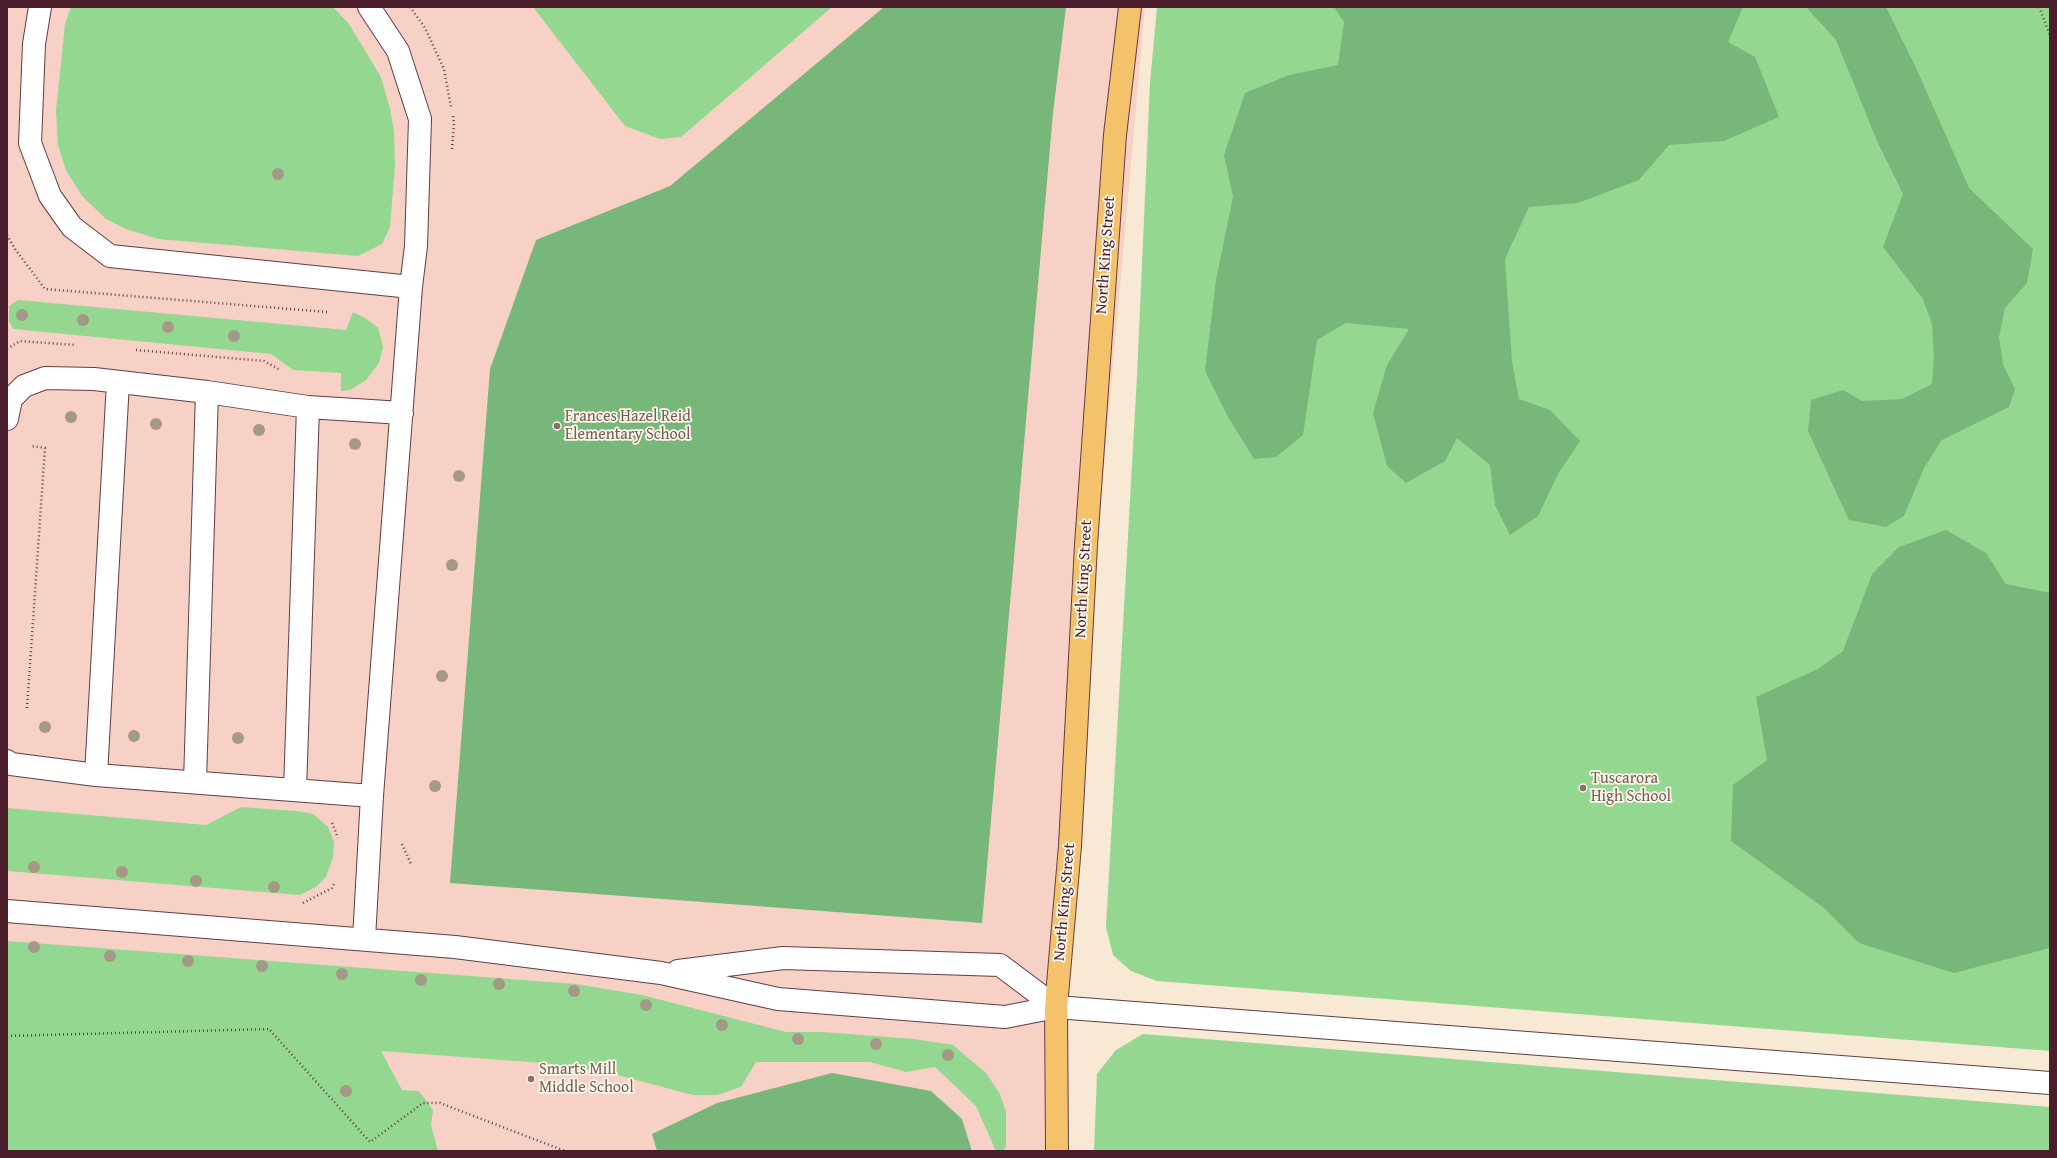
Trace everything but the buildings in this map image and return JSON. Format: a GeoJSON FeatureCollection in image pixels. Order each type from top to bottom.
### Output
{"type":"FeatureCollection","features":[{"type":"Feature","properties":{"kind":"main road","name":"North King Street"},"geometry":{"type":"LineString","coordinates":[[1057,1151],[1056,1007],[1070,846],[1085,553],[1114,150],[1130,7]]}},
{"type":"Feature","properties":{"kind":"lane"},"geometry":{"type":"LineString","coordinates":[[40,7],[34,44],[30,142],[50,196],[72,227],[110,256],[411,287]]}},
{"type":"Feature","properties":{"kind":"lane"},"geometry":{"type":"LineString","coordinates":[[364,940],[372,796],[411,287],[416,246],[420,119],[398,51],[369,7]]}},
{"type":"Feature","properties":{"kind":"lane"},"geometry":{"type":"LineString","coordinates":[[7,419],[11,399],[24,386],[45,378],[94,379],[207,392],[308,407],[402,413]]}},
{"type":"Feature","properties":{"kind":"lane"},"geometry":{"type":"LineString","coordinates":[[96,775],[118,382]]}},
{"type":"Feature","properties":{"kind":"lane"},"geometry":{"type":"LineString","coordinates":[[195,782],[207,392]]}},
{"type":"Feature","properties":{"kind":"lane"},"geometry":{"type":"LineString","coordinates":[[295,790],[308,407]]}},
{"type":"Feature","properties":{"kind":"lane"},"geometry":{"type":"LineString","coordinates":[[7,761],[11,764],[96,775],[372,796]]}},
{"type":"Feature","properties":{"kind":"lane"},"geometry":{"type":"LineString","coordinates":[[7,911],[455,947],[660,973],[778,999],[1005,1017],[1056,1007],[2050,1083]]}},
{"type":"Feature","properties":{"kind":"lane"},"geometry":{"type":"LineString","coordinates":[[660,973],[782,958],[1000,965],[1056,1007]]}},
{"type":"Feature","properties":{"kind":"path"},"geometry":{"type":"LineString","coordinates":[[2039,7],[2050,35]]}},
{"type":"Feature","properties":{"kind":"path"},"geometry":{"type":"LineString","coordinates":[[27,708],[45,448],[31,446]]}},
{"type":"Feature","properties":{"kind":"path"},"geometry":{"type":"LineString","coordinates":[[299,905],[332,888],[338,875]]}},
{"type":"Feature","properties":{"kind":"path"},"geometry":{"type":"LineString","coordinates":[[7,1036],[269,1029],[370,1142],[423,1103],[440,1103],[565,1151]]}},
{"type":"Feature","properties":{"kind":"shaded area","name":"Frances Hazel Reid Elementary School"},"geometry":{"type":"Polygon","coordinates":[[[7,7],[1145,7],[1070,846],[1054,1151],[7,1151],[7,7]]]}},
{"type":"Feature","properties":{"kind":"green space"},"geometry":{"type":"Polygon","coordinates":[[[71,7],[333,7],[349,24],[381,77],[390,109],[394,131],[395,165],[390,227],[382,244],[358,256],[158,239],[126,229],[106,219],[82,196],[66,170],[58,145],[56,111],[65,24],[71,7]]]}},
{"type":"Feature","properties":{"kind":"green space"},"geometry":{"type":"Polygon","coordinates":[[[533,7],[832,7],[681,137],[660,139],[625,126],[533,7]]]}},
{"type":"Feature","properties":{"kind":"green space"},"geometry":{"type":"Polygon","coordinates":[[[884,7],[1066,7],[1053,113],[982,923],[450,883],[490,369],[536,240],[670,186],[884,7]]]}},
{"type":"Feature","properties":{"kind":"green space","name":"Tuscarora High School"},"geometry":{"type":"Polygon","coordinates":[[[1157,7],[2050,7],[2050,1051],[1157,981],[1131,971],[1113,955],[1106,927],[1137,376],[1150,83],[1157,7]]]}},
{"type":"Feature","properties":{"kind":"green space"},"geometry":{"type":"Polygon","coordinates":[[[1334,7],[1743,7],[1728,42],[1755,57],[1779,117],[1724,141],[1669,145],[1639,180],[1578,203],[1529,207],[1505,259],[1512,362],[1519,399],[1550,410],[1580,441],[1558,474],[1538,516],[1510,535],[1495,505],[1490,465],[1457,438],[1445,461],[1406,483],[1387,466],[1373,413],[1387,365],[1409,329],[1346,323],[1317,340],[1303,435],[1276,457],[1254,459],[1228,417],[1205,371],[1216,280],[1233,197],[1224,155],[1245,93],[1289,75],[1338,65],[1344,22],[1334,7]]]}},
{"type":"Feature","properties":{"kind":"green space"},"geometry":{"type":"Polygon","coordinates":[[[1806,7],[1886,7],[1917,70],[1969,188],[2033,249],[2027,283],[2005,308],[1999,337],[2003,364],[2015,389],[2009,407],[1942,440],[1924,468],[1904,516],[1886,527],[1849,520],[1808,431],[1811,400],[1843,390],[1862,401],[1902,399],[1932,384],[1934,357],[1932,324],[1923,299],[1883,247],[1903,194],[1877,141],[1836,40],[1806,7]]]}},
{"type":"Feature","properties":{"kind":"green space"},"geometry":{"type":"Polygon","coordinates":[[[18,300],[346,330],[353,312],[365,318],[378,328],[383,347],[379,363],[366,380],[350,390],[341,391],[341,373],[293,370],[271,354],[13,329],[9,321],[9,306],[18,300]]]}},
{"type":"Feature","properties":{"kind":"green space"},"geometry":{"type":"Polygon","coordinates":[[[1946,530],[1986,553],[2006,584],[2050,593],[2050,948],[1954,973],[1859,943],[1824,908],[1731,841],[1733,785],[1767,760],[1756,697],[1818,669],[1843,651],[1872,574],[1899,547],[1946,530]]]}},
{"type":"Feature","properties":{"kind":"green space"},"geometry":{"type":"Polygon","coordinates":[[[241,807],[296,811],[313,814],[328,827],[334,842],[333,857],[326,877],[316,887],[300,895],[7,871],[7,808],[206,825],[241,807]]]}},
{"type":"Feature","properties":{"kind":"green space"},"geometry":{"type":"Polygon","coordinates":[[[7,941],[576,984],[642,995],[786,1032],[822,1032],[914,1039],[953,1045],[986,1073],[1000,1094],[1006,1112],[1006,1146],[1004,1151],[996,1151],[976,1106],[935,1067],[906,1072],[870,1062],[756,1062],[741,1087],[717,1095],[693,1095],[602,1071],[543,1063],[381,1051],[402,1090],[419,1091],[433,1110],[431,1125],[438,1151],[7,1151],[7,941]]]}},
{"type":"Feature","properties":{"kind":"green space"},"geometry":{"type":"Polygon","coordinates":[[[1143,1034],[2050,1107],[2050,1151],[1094,1151],[1097,1074],[1116,1050],[1143,1034]]]}},
{"type":"Feature","properties":{"kind":"green space"},"geometry":{"type":"Polygon","coordinates":[[[832,1073],[931,1091],[962,1119],[972,1151],[657,1151],[652,1134],[717,1103],[832,1073]]]}},
{"type":"Feature","properties":{"kind":"place","name":"Frances Hazel Reid Elementary School"},"geometry":{"type":"Point","coordinates":[557,426]}},
{"type":"Feature","properties":{"kind":"place","name":"Tuscarora High School"},"geometry":{"type":"Point","coordinates":[1583,788]}},
{"type":"Feature","properties":{"kind":"place","name":"Smarts Mill Middle School"},"geometry":{"type":"Point","coordinates":[531,1079]}}]}
